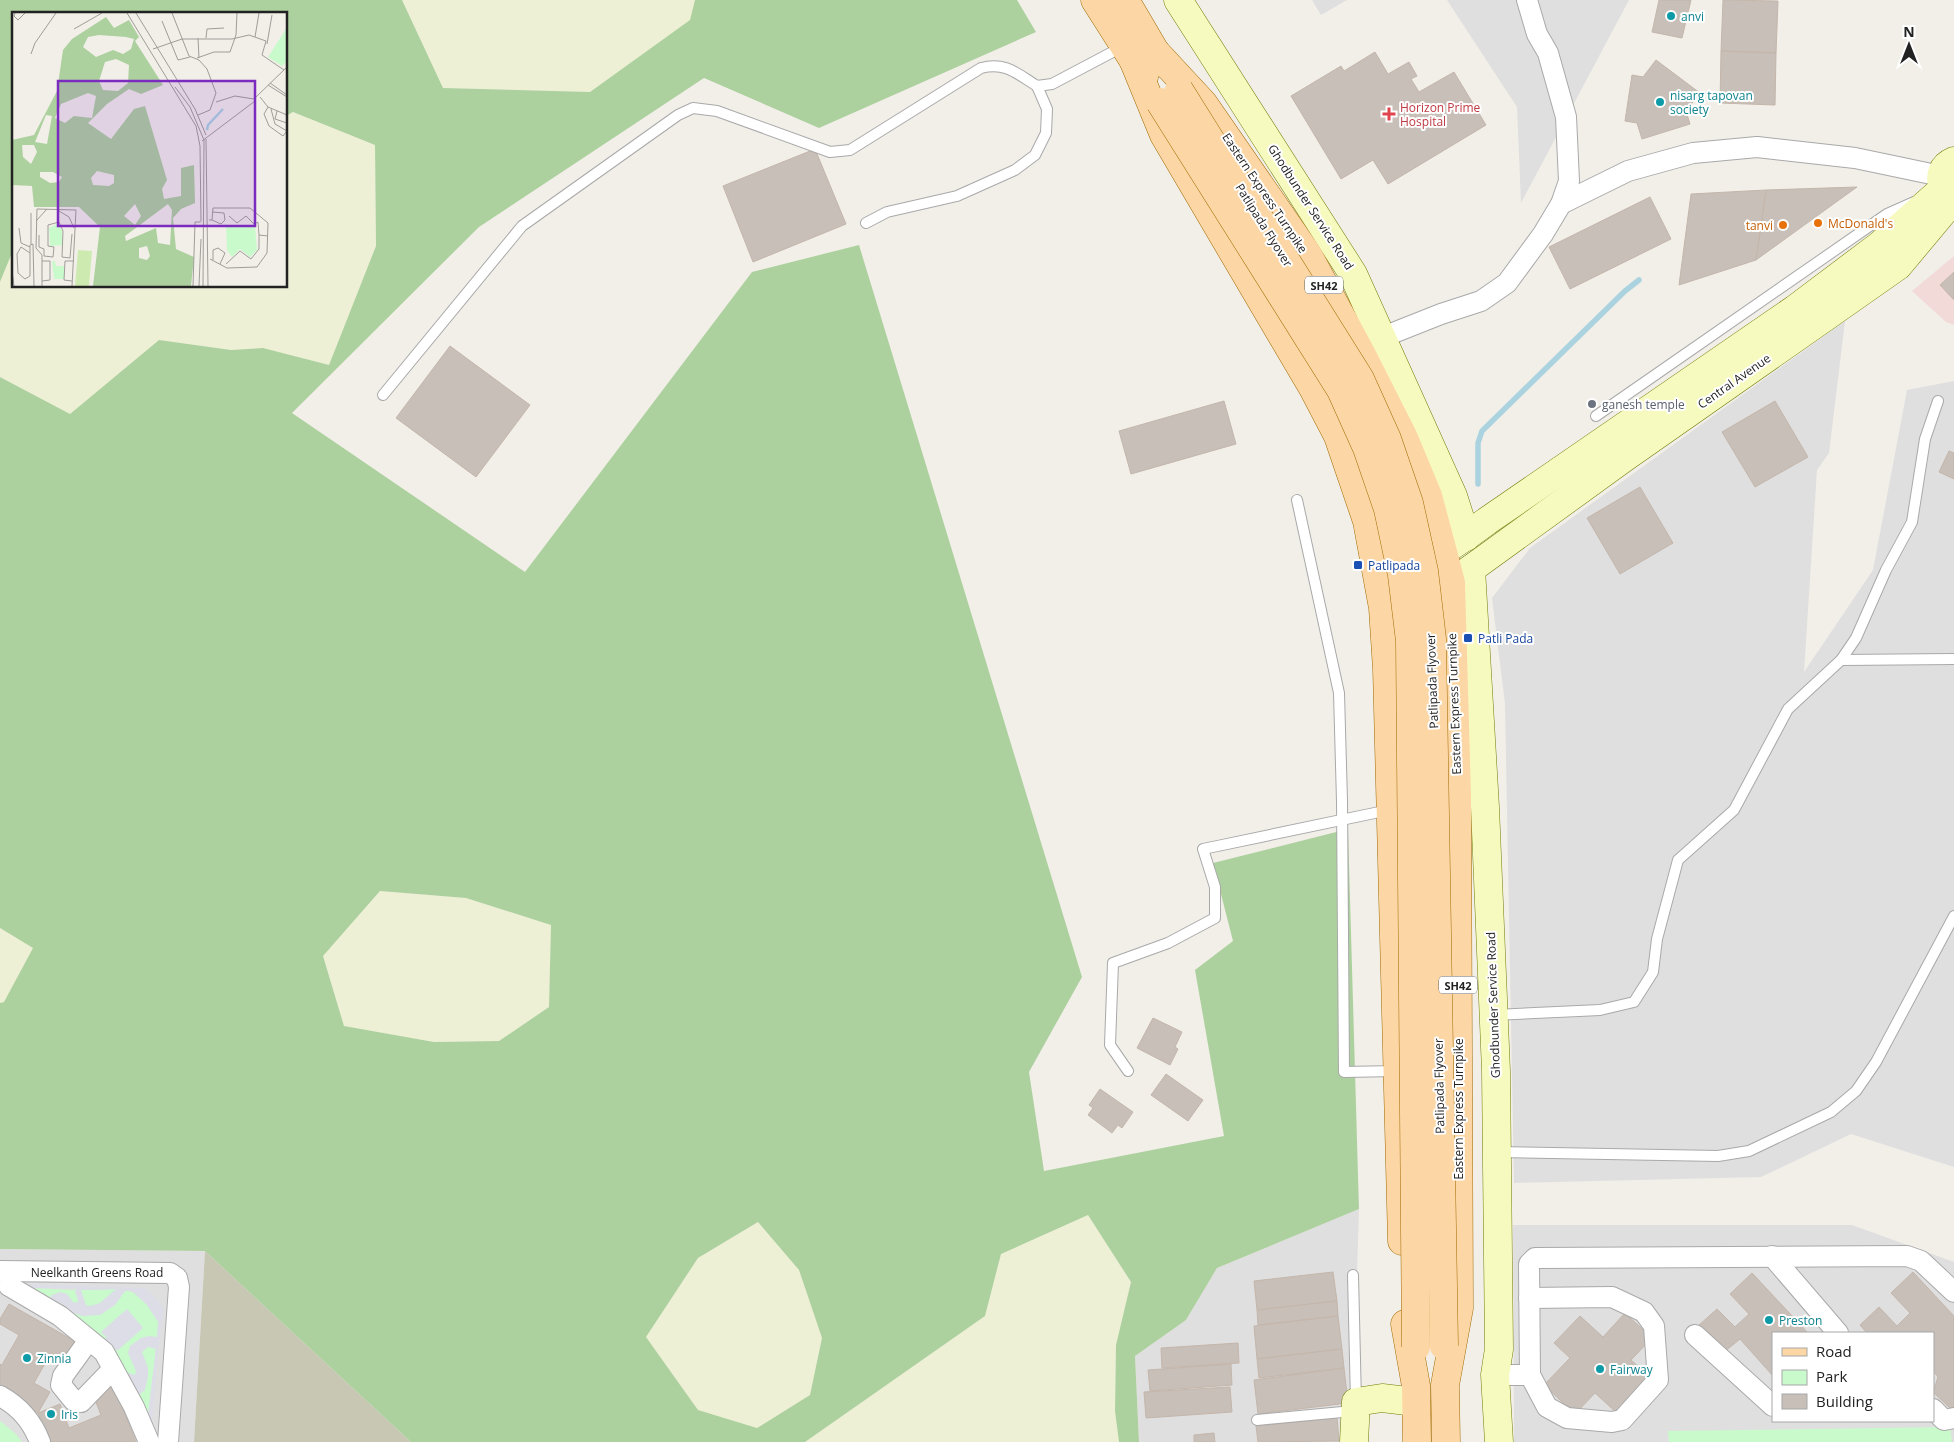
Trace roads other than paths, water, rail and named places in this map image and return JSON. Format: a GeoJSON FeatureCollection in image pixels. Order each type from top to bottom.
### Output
{"type":"FeatureCollection","features":[{"type":"Feature","properties":{"kind":"main road","name":"SH42"},"geometry":{"type":"LineString","coordinates":[[1094,0],[1137,52]]}},
{"type":"Feature","properties":{"kind":"main road","name":"SH42"},"geometry":{"type":"LineString","coordinates":[[1125,0],[1137,52],[1164,134],[1314,390],[1338,436],[1367,521],[1382,596],[1391,810],[1404,1315],[1416,1394],[1417,1442]]}},
{"type":"Feature","properties":{"kind":"main road","name":"Patlipada Flyover"},"geometry":{"type":"LineString","coordinates":[[1137,52],[1169,96],[1360,379],[1387,439],[1409,503],[1424,571],[1432,639],[1445,1386]]}},
{"type":"Feature","properties":{"kind":"main road","name":"Eastern Express Turnpike"},"geometry":{"type":"LineString","coordinates":[[1137,52],[1203,103],[1308,255],[1363,356],[1403,436],[1428,496],[1443,552],[1461,576],[1457,806],[1460,1308],[1445,1386],[1446,1442]]}},
{"type":"Feature","properties":{"kind":"main road","name":"Patlipada Flyover"},"geometry":{"type":"LineString","coordinates":[[1169,96],[1341,390],[1367,448],[1388,509],[1402,575],[1410,641],[1416,1394]]}},
{"type":"Feature","properties":{"kind":"street","name":"Ghodbunder Service Road"},"geometry":{"type":"LineString","coordinates":[[1178,0],[1353,274],[1453,496],[1466,537]]}},
{"type":"Feature","properties":{"kind":"street"},"geometry":{"type":"LineString","coordinates":[[1382,337],[1440,314],[1481,301],[1507,283],[1543,234],[1562,204],[1569,181],[1566,117],[1548,53],[1537,34],[1527,0]]}},
{"type":"Feature","properties":{"kind":"street"},"geometry":{"type":"LineString","coordinates":[[1562,204],[1628,170],[1693,153],[1756,147],[1855,158],[1949,184]]}},
{"type":"Feature","properties":{"kind":"street","name":"Central Avenue"},"geometry":{"type":"LineString","coordinates":[[1382,596],[1487,521],[1795,309],[1880,245],[1949,184]]}},
{"type":"Feature","properties":{"kind":"street","name":"Central Avenue"},"geometry":{"type":"LineString","coordinates":[[1382,596],[1461,576],[1624,458],[1898,266],[1949,184]]}},
{"type":"Feature","properties":{"kind":"street","name":"Ghodbunder Service Road"},"geometry":{"type":"LineString","coordinates":[[1461,576],[1484,797],[1493,1015],[1499,1348],[1495,1374],[1499,1442]]}},
{"type":"Feature","properties":{"kind":"street"},"geometry":{"type":"LineString","coordinates":[[1772,1256],[1837,1332]]}},
{"type":"Feature","properties":{"kind":"street"},"geometry":{"type":"LineString","coordinates":[[1529,1298],[1612,1297],[1644,1312],[1654,1326],[1658,1380],[1622,1420],[1612,1422],[1567,1418],[1546,1407],[1530,1375],[1529,1298],[1529,1264],[1535,1258],[1907,1256],[1920,1262],[1954,1292]]}},
{"type":"Feature","properties":{"kind":"street","name":"Neelkanth Greens Road"},"geometry":{"type":"LineString","coordinates":[[7,1282],[170,1273],[177,1278],[178,1296],[168,1442]]}},
{"type":"Feature","properties":{"kind":"street"},"geometry":{"type":"LineString","coordinates":[[7,1282],[60,1316],[104,1352],[134,1407],[149,1442]]}},
{"type":"Feature","properties":{"kind":"street"},"geometry":{"type":"LineString","coordinates":[[1695,1335],[1772,1405]]}},
{"type":"Feature","properties":{"kind":"street"},"geometry":{"type":"LineString","coordinates":[[89,1340],[63,1376],[61,1385],[74,1401],[81,1402],[113,1369]]}},
{"type":"Feature","properties":{"kind":"street"},"geometry":{"type":"LineString","coordinates":[[1495,1374],[1530,1375]]}},
{"type":"Feature","properties":{"kind":"street"},"geometry":{"type":"LineString","coordinates":[[1354,1442],[1355,1406],[1382,1398],[1416,1394]]}},
{"type":"Feature","properties":{"kind":"street"},"geometry":{"type":"LineString","coordinates":[[0,1396],[20,1409],[28,1419],[40,1442]]}},
{"type":"Feature","properties":{"kind":"street"},"geometry":{"type":"LineString","coordinates":[[1934,1410],[1944,1420],[1954,1418]]}},
{"type":"Feature","properties":{"kind":"lane"},"geometry":{"type":"LineString","coordinates":[[1037,86],[1052,84],[1137,52]]}},
{"type":"Feature","properties":{"kind":"lane"},"geometry":{"type":"LineString","coordinates":[[383,395],[522,226],[678,115],[693,108],[717,111],[830,152],[850,150],[981,68],[995,65],[1009,68],[1037,86],[1047,108],[1046,133],[1035,155],[1015,170],[957,196],[887,212],[866,223]]}},
{"type":"Feature","properties":{"kind":"lane"},"geometry":{"type":"LineString","coordinates":[[1596,416],[1887,214],[1949,184]]}},
{"type":"Feature","properties":{"kind":"lane"},"geometry":{"type":"LineString","coordinates":[[1493,1015],[1600,1010],[1634,1002],[1653,972],[1657,939],[1678,860],[1734,810],[1788,709],[1841,660],[1856,638],[1886,570],[1912,522],[1925,439],[1938,401]]}},
{"type":"Feature","properties":{"kind":"lane"},"geometry":{"type":"LineString","coordinates":[[1297,500],[1339,693],[1344,1072],[1398,1071]]}},
{"type":"Feature","properties":{"kind":"lane"},"geometry":{"type":"LineString","coordinates":[[1841,660],[1954,659]]}},
{"type":"Feature","properties":{"kind":"lane"},"geometry":{"type":"LineString","coordinates":[[1128,1071],[1110,1045],[1113,963],[1168,943],[1215,918],[1215,887],[1203,849],[1391,810]]}},
{"type":"Feature","properties":{"kind":"lane"},"geometry":{"type":"LineString","coordinates":[[1496,1152],[1718,1156],[1749,1151],[1831,1112],[1856,1091],[1876,1062],[1954,916]]}},
{"type":"Feature","properties":{"kind":"lane"},"geometry":{"type":"LineString","coordinates":[[1257,1420],[1355,1406],[1353,1275]]}},
{"type":"Feature","properties":{"kind":"waterway"},"geometry":{"type":"LineString","coordinates":[[1478,484],[1478,443],[1482,431],[1625,291],[1639,280]]}},
{"type":"Feature","properties":{"kind":"place","name":"anvi"},"geometry":{"type":"Point","coordinates":[1671,16]}},
{"type":"Feature","properties":{"kind":"place","name":"nisarg tapovan society"},"geometry":{"type":"Point","coordinates":[1660,102]}},
{"type":"Feature","properties":{"kind":"place","name":"Horizon Prime Hospital"},"geometry":{"type":"Point","coordinates":[1389,114]}},
{"type":"Feature","properties":{"kind":"place","name":"McDonald's"},"geometry":{"type":"Point","coordinates":[1818,223]}},
{"type":"Feature","properties":{"kind":"place","name":"tanvi"},"geometry":{"type":"Point","coordinates":[1783,225]}},
{"type":"Feature","properties":{"kind":"place","name":"ganesh temple"},"geometry":{"type":"Point","coordinates":[1592,404]}},
{"type":"Feature","properties":{"kind":"place","name":"Patlipada"},"geometry":{"type":"Point","coordinates":[1358,565]}},
{"type":"Feature","properties":{"kind":"place","name":"Patli Pada"},"geometry":{"type":"Point","coordinates":[1468,638]}},
{"type":"Feature","properties":{"kind":"place","name":"Preston"},"geometry":{"type":"Point","coordinates":[1769,1320]}},
{"type":"Feature","properties":{"kind":"place","name":"Zinnia"},"geometry":{"type":"Point","coordinates":[27,1358]}},
{"type":"Feature","properties":{"kind":"place","name":"Fairway"},"geometry":{"type":"Point","coordinates":[1600,1369]}},
{"type":"Feature","properties":{"kind":"place","name":"Iris"},"geometry":{"type":"Point","coordinates":[51,1414]}}]}
